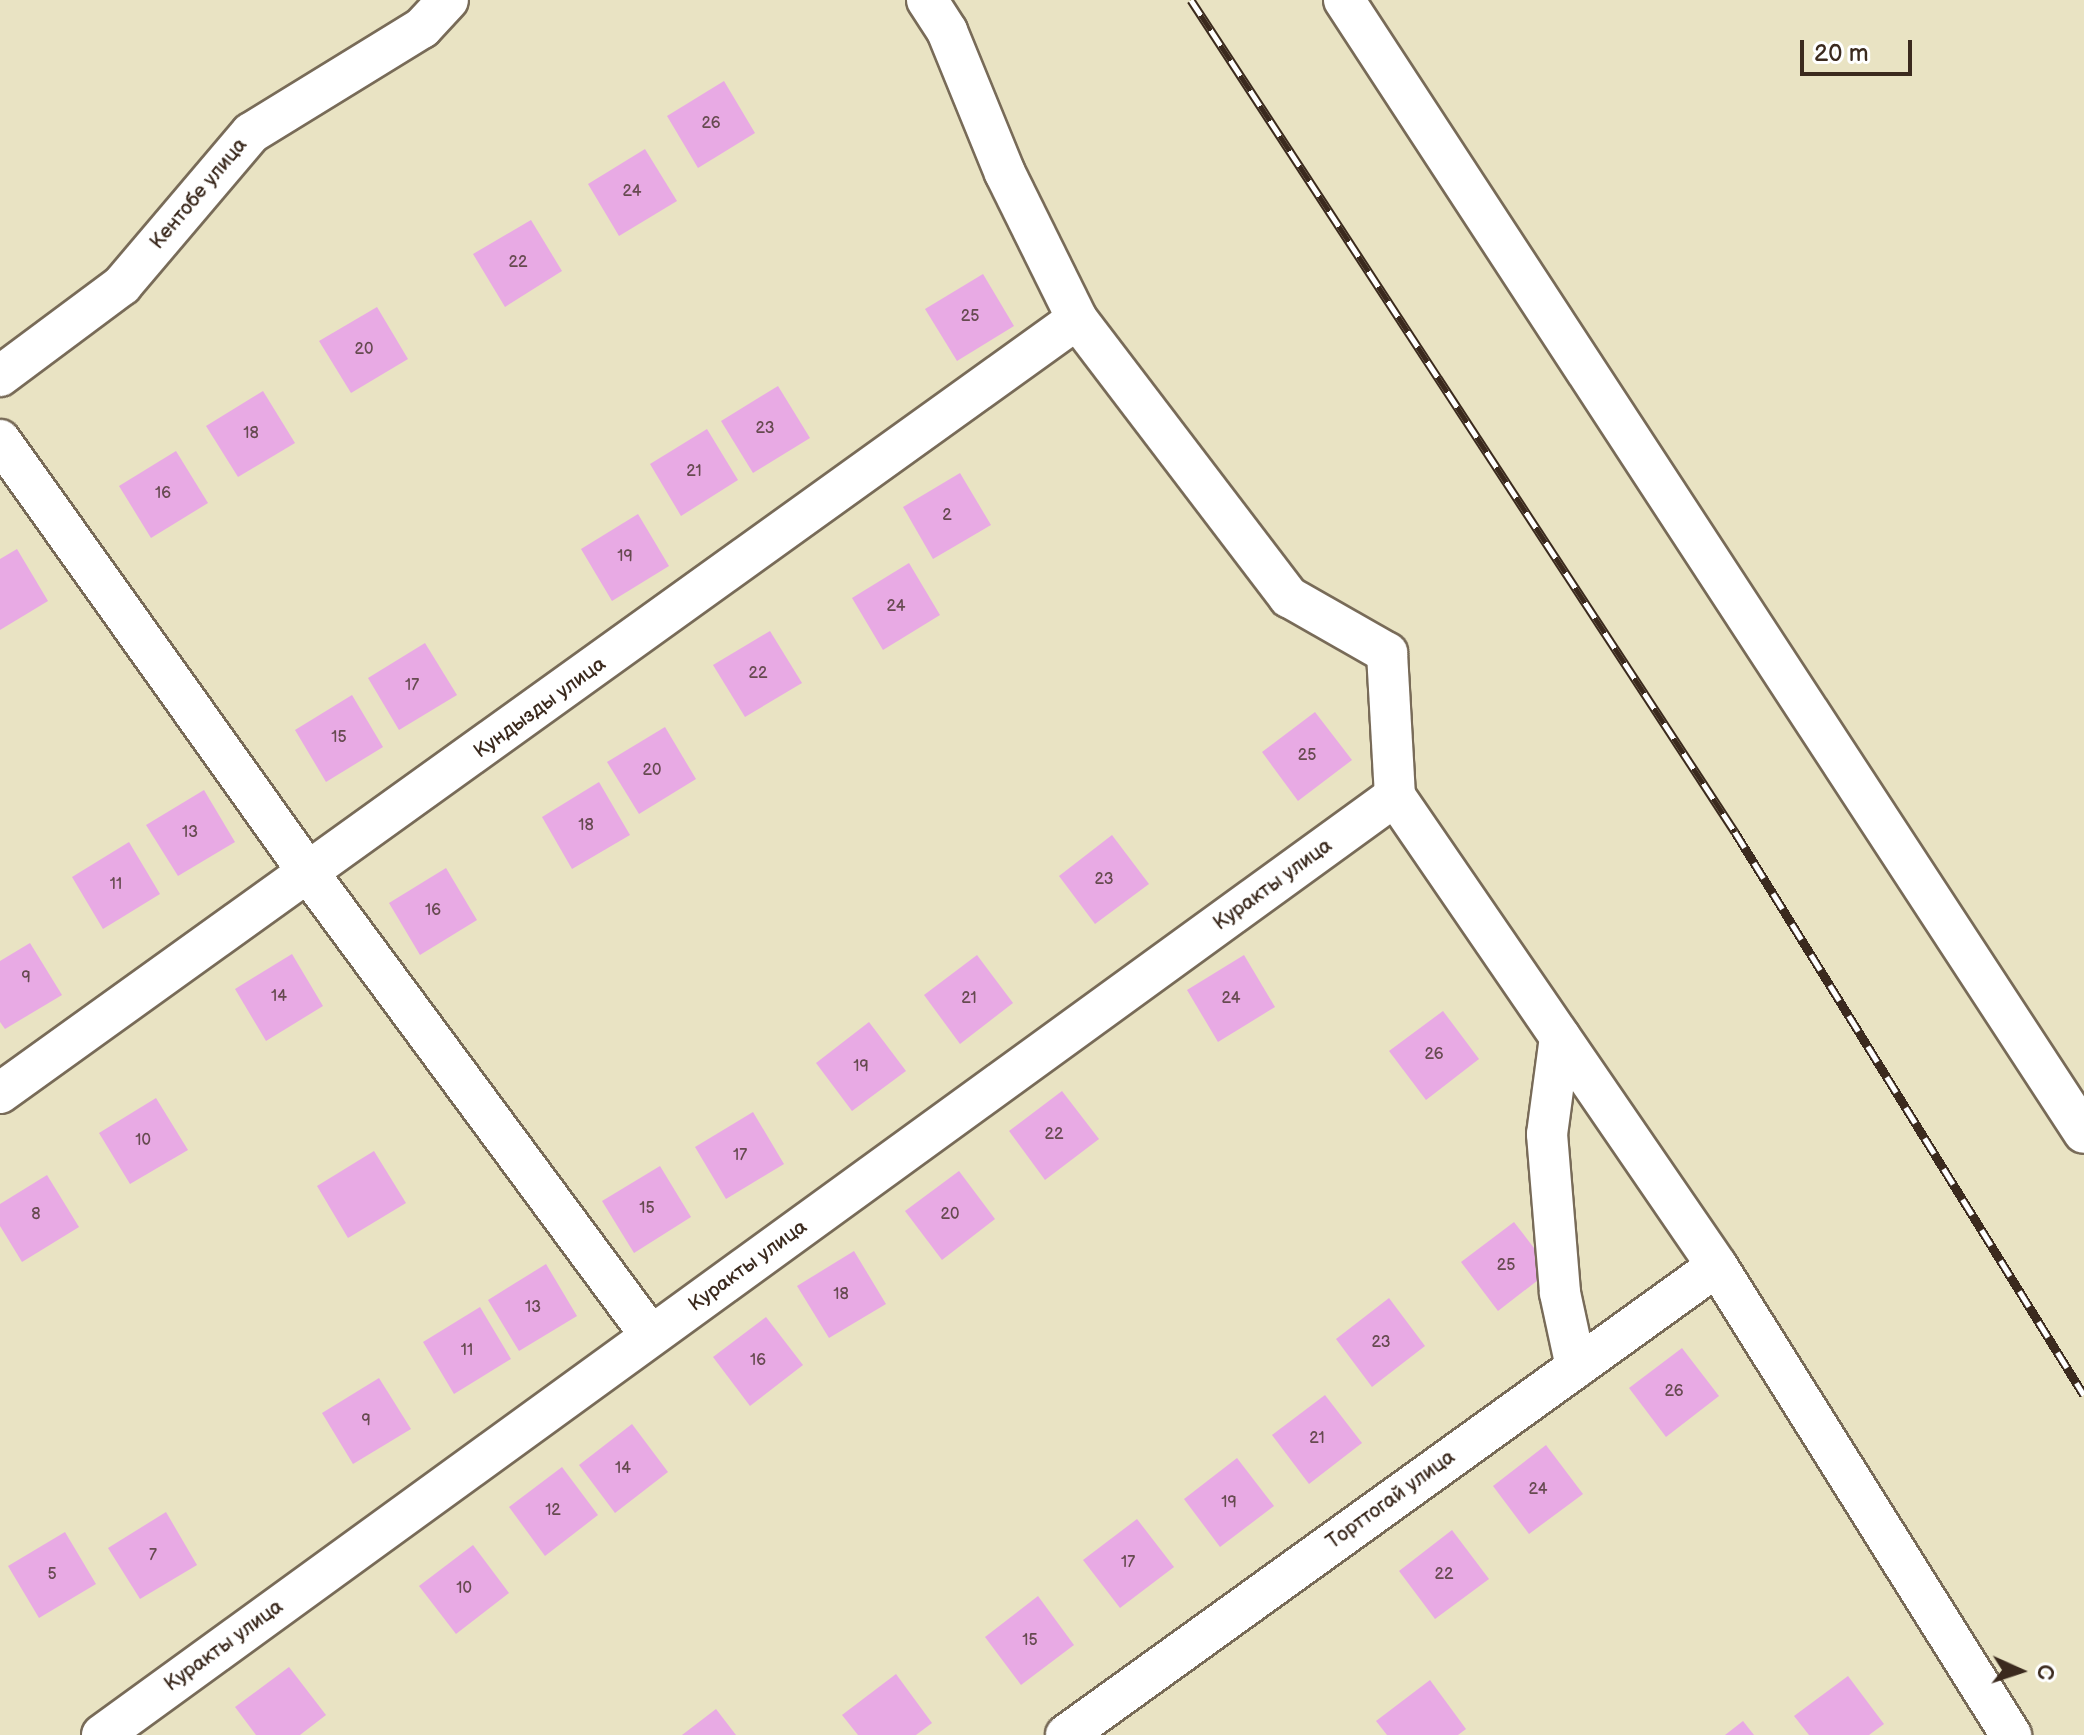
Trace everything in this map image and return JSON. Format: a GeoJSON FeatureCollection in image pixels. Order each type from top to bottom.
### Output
{"type":"FeatureCollection","features":[{"type":"Feature","properties":{"kind":"street","name":"Кентобе улица"},"geometry":{"type":"LineString","coordinates":[[0,376],[122,285],[251,133],[422,28],[448,0]]}},
{"type":"Feature","properties":{"kind":"street"},"geometry":{"type":"LineString","coordinates":[[927,0],[947,31],[1005,173],[1077,319],[1289,597],[1387,653],[1395,796],[1717,1266],[2001,1731]]}},
{"type":"Feature","properties":{"kind":"street"},"geometry":{"type":"LineString","coordinates":[[1344,0],[2084,1133]]}},
{"type":"Feature","properties":{"kind":"street","name":"Кундызды улица"},"geometry":{"type":"LineString","coordinates":[[0,1093],[310,875],[1077,319]]}},
{"type":"Feature","properties":{"kind":"street"},"geometry":{"type":"LineString","coordinates":[[0,440],[310,875],[651,1336]]}},
{"type":"Feature","properties":{"kind":"street","name":"Куракты улица"},"geometry":{"type":"LineString","coordinates":[[102,1735],[1395,796]]}},
{"type":"Feature","properties":{"kind":"street"},"geometry":{"type":"LineString","coordinates":[[1560,1037],[1547,1134],[1560,1293],[1576,1367]]}},
{"type":"Feature","properties":{"kind":"street","name":"Торттогай улица"},"geometry":{"type":"LineString","coordinates":[[1066,1735],[1717,1266]]}},
{"type":"Feature","properties":{"kind":"building"},"geometry":{"type":"Polygon","coordinates":[[[724,81],[755,133],[698,168],[667,116],[724,81]]]}},
{"type":"Feature","properties":{"kind":"building"},"geometry":{"type":"Polygon","coordinates":[[[645,149],[677,201],[619,236],[588,184],[645,149]]]}},
{"type":"Feature","properties":{"kind":"building"},"geometry":{"type":"Polygon","coordinates":[[[531,220],[562,271],[505,307],[473,254],[531,220]]]}},
{"type":"Feature","properties":{"kind":"building"},"geometry":{"type":"Polygon","coordinates":[[[983,274],[1014,326],[957,361],[925,309],[983,274]]]}},
{"type":"Feature","properties":{"kind":"building"},"geometry":{"type":"Polygon","coordinates":[[[377,307],[408,359],[351,393],[319,341],[377,307]]]}},
{"type":"Feature","properties":{"kind":"building"},"geometry":{"type":"Polygon","coordinates":[[[778,386],[810,438],[753,473],[721,421],[778,386]]]}},
{"type":"Feature","properties":{"kind":"building"},"geometry":{"type":"Polygon","coordinates":[[[263,391],[295,443],[238,477],[206,426],[263,391]]]}},
{"type":"Feature","properties":{"kind":"building"},"geometry":{"type":"Polygon","coordinates":[[[707,429],[738,480],[681,516],[650,464],[707,429]]]}},
{"type":"Feature","properties":{"kind":"building"},"geometry":{"type":"Polygon","coordinates":[[[176,451],[208,503],[151,538],[119,486],[176,451]]]}},
{"type":"Feature","properties":{"kind":"building"},"geometry":{"type":"Polygon","coordinates":[[[960,473],[991,525],[933,559],[903,507],[960,473]]]}},
{"type":"Feature","properties":{"kind":"building"},"geometry":{"type":"Polygon","coordinates":[[[638,514],[669,566],[612,601],[581,549],[638,514]]]}},
{"type":"Feature","properties":{"kind":"building"},"geometry":{"type":"Polygon","coordinates":[[[17,549],[48,601],[0,630],[0,559],[17,549]]]}},
{"type":"Feature","properties":{"kind":"building"},"geometry":{"type":"Polygon","coordinates":[[[909,563],[940,615],[883,650],[852,598],[909,563]]]}},
{"type":"Feature","properties":{"kind":"building"},"geometry":{"type":"Polygon","coordinates":[[[770,631],[802,683],[745,717],[713,665],[770,631]]]}},
{"type":"Feature","properties":{"kind":"building"},"geometry":{"type":"Polygon","coordinates":[[[425,643],[457,695],[399,730],[368,678],[425,643]]]}},
{"type":"Feature","properties":{"kind":"building"},"geometry":{"type":"Polygon","coordinates":[[[352,695],[383,747],[326,782],[295,730],[352,695]]]}},
{"type":"Feature","properties":{"kind":"building"},"geometry":{"type":"Polygon","coordinates":[[[1315,712],[1352,760],[1298,801],[1262,752],[1315,712]]]}},
{"type":"Feature","properties":{"kind":"building"},"geometry":{"type":"Polygon","coordinates":[[[665,727],[696,779],[639,814],[607,762],[665,727]]]}},
{"type":"Feature","properties":{"kind":"building"},"geometry":{"type":"Polygon","coordinates":[[[599,782],[630,835],[572,869],[542,817],[599,782]]]}},
{"type":"Feature","properties":{"kind":"building"},"geometry":{"type":"Polygon","coordinates":[[[204,790],[235,842],[178,876],[146,825],[204,790]]]}},
{"type":"Feature","properties":{"kind":"building"},"geometry":{"type":"Polygon","coordinates":[[[1112,835],[1149,884],[1095,924],[1059,876],[1112,835]]]}},
{"type":"Feature","properties":{"kind":"building"},"geometry":{"type":"Polygon","coordinates":[[[129,842],[160,894],[103,929],[72,877],[129,842]]]}},
{"type":"Feature","properties":{"kind":"building"},"geometry":{"type":"Polygon","coordinates":[[[446,868],[477,920],[420,955],[389,903],[446,868]]]}},
{"type":"Feature","properties":{"kind":"building"},"geometry":{"type":"Polygon","coordinates":[[[30,943],[62,995],[5,1029],[0,1022],[0,961],[30,943]]]}},
{"type":"Feature","properties":{"kind":"building"},"geometry":{"type":"Polygon","coordinates":[[[292,954],[323,1006],[266,1041],[235,989],[292,954]]]}},
{"type":"Feature","properties":{"kind":"building"},"geometry":{"type":"Polygon","coordinates":[[[977,955],[1013,1003],[960,1044],[924,995],[977,955]]]}},
{"type":"Feature","properties":{"kind":"building"},"geometry":{"type":"Polygon","coordinates":[[[1244,955],[1275,1007],[1218,1042],[1187,990],[1244,955]]]}},
{"type":"Feature","properties":{"kind":"building"},"geometry":{"type":"Polygon","coordinates":[[[1443,1011],[1479,1059],[1426,1100],[1389,1051],[1443,1011]]]}},
{"type":"Feature","properties":{"kind":"building"},"geometry":{"type":"Polygon","coordinates":[[[869,1022],[906,1071],[852,1111],[816,1063],[869,1022]]]}},
{"type":"Feature","properties":{"kind":"building"},"geometry":{"type":"Polygon","coordinates":[[[1062,1091],[1099,1139],[1045,1180],[1009,1131],[1062,1091]]]}},
{"type":"Feature","properties":{"kind":"building"},"geometry":{"type":"Polygon","coordinates":[[[156,1098],[188,1150],[130,1184],[99,1133],[156,1098]]]}},
{"type":"Feature","properties":{"kind":"building"},"geometry":{"type":"Polygon","coordinates":[[[753,1112],[784,1164],[726,1199],[695,1147],[753,1112]]]}},
{"type":"Feature","properties":{"kind":"building"},"geometry":{"type":"Polygon","coordinates":[[[374,1151],[406,1203],[348,1238],[317,1186],[374,1151]]]}},
{"type":"Feature","properties":{"kind":"building"},"geometry":{"type":"Polygon","coordinates":[[[660,1166],[691,1217],[634,1253],[602,1201],[660,1166]]]}},
{"type":"Feature","properties":{"kind":"building"},"geometry":{"type":"Polygon","coordinates":[[[959,1171],[995,1219],[942,1260],[905,1211],[959,1171]]]}},
{"type":"Feature","properties":{"kind":"building"},"geometry":{"type":"Polygon","coordinates":[[[47,1175],[79,1227],[22,1262],[0,1226],[0,1204],[47,1175]]]}},
{"type":"Feature","properties":{"kind":"building"},"geometry":{"type":"Polygon","coordinates":[[[1514,1222],[1551,1270],[1498,1311],[1461,1262],[1514,1222]]]}},
{"type":"Feature","properties":{"kind":"building"},"geometry":{"type":"Polygon","coordinates":[[[854,1251],[886,1304],[829,1338],[797,1286],[854,1251]]]}},
{"type":"Feature","properties":{"kind":"building"},"geometry":{"type":"Polygon","coordinates":[[[546,1264],[577,1316],[519,1351],[488,1300],[546,1264]]]}},
{"type":"Feature","properties":{"kind":"building"},"geometry":{"type":"Polygon","coordinates":[[[1389,1298],[1425,1346],[1372,1387],[1336,1339],[1389,1298]]]}},
{"type":"Feature","properties":{"kind":"building"},"geometry":{"type":"Polygon","coordinates":[[[480,1307],[511,1359],[454,1394],[423,1342],[480,1307]]]}},
{"type":"Feature","properties":{"kind":"building"},"geometry":{"type":"Polygon","coordinates":[[[766,1317],[803,1365],[750,1406],[713,1357],[766,1317]]]}},
{"type":"Feature","properties":{"kind":"building"},"geometry":{"type":"Polygon","coordinates":[[[1682,1348],[1719,1396],[1666,1437],[1629,1388],[1682,1348]]]}},
{"type":"Feature","properties":{"kind":"building"},"geometry":{"type":"Polygon","coordinates":[[[379,1378],[411,1429],[353,1464],[322,1413],[379,1378]]]}},
{"type":"Feature","properties":{"kind":"building"},"geometry":{"type":"Polygon","coordinates":[[[1325,1395],[1362,1443],[1309,1484],[1272,1435],[1325,1395]]]}},
{"type":"Feature","properties":{"kind":"building"},"geometry":{"type":"Polygon","coordinates":[[[632,1424],[668,1472],[615,1513],[579,1465],[632,1424]]]}},
{"type":"Feature","properties":{"kind":"building"},"geometry":{"type":"Polygon","coordinates":[[[1546,1445],[1583,1494],[1529,1534],[1493,1486],[1546,1445]]]}},
{"type":"Feature","properties":{"kind":"building"},"geometry":{"type":"Polygon","coordinates":[[[1237,1458],[1274,1506],[1220,1547],[1184,1499],[1237,1458]]]}},
{"type":"Feature","properties":{"kind":"building"},"geometry":{"type":"Polygon","coordinates":[[[562,1467],[598,1515],[545,1556],[509,1507],[562,1467]]]}},
{"type":"Feature","properties":{"kind":"building"},"geometry":{"type":"Polygon","coordinates":[[[166,1512],[197,1565],[140,1599],[108,1548],[166,1512]]]}},
{"type":"Feature","properties":{"kind":"building"},"geometry":{"type":"Polygon","coordinates":[[[1137,1519],[1174,1567],[1120,1608],[1083,1560],[1137,1519]]]}},
{"type":"Feature","properties":{"kind":"building"},"geometry":{"type":"Polygon","coordinates":[[[1452,1530],[1489,1579],[1435,1619],[1399,1571],[1452,1530]]]}},
{"type":"Feature","properties":{"kind":"building"},"geometry":{"type":"Polygon","coordinates":[[[65,1532],[96,1584],[39,1618],[8,1566],[65,1532]]]}},
{"type":"Feature","properties":{"kind":"building"},"geometry":{"type":"Polygon","coordinates":[[[473,1545],[509,1593],[456,1634],[419,1586],[473,1545]]]}},
{"type":"Feature","properties":{"kind":"building"},"geometry":{"type":"Polygon","coordinates":[[[1038,1596],[1074,1645],[1021,1685],[985,1637],[1038,1596]]]}},
{"type":"Feature","properties":{"kind":"building"},"geometry":{"type":"Polygon","coordinates":[[[289,1667],[326,1715],[300,1735],[256,1735],[235,1707],[289,1667]]]}},
{"type":"Feature","properties":{"kind":"building"},"geometry":{"type":"Polygon","coordinates":[[[896,1674],[932,1723],[916,1735],[858,1735],[842,1715],[896,1674]]]}},
{"type":"Feature","properties":{"kind":"building"},"geometry":{"type":"Polygon","coordinates":[[[1848,1676],[1884,1724],[1869,1735],[1809,1735],[1794,1716],[1848,1676]]]}},
{"type":"Feature","properties":{"kind":"building"},"geometry":{"type":"Polygon","coordinates":[[[1430,1680],[1466,1729],[1458,1735],[1387,1735],[1376,1721],[1430,1680]]]}},
{"type":"Feature","properties":{"kind":"building"},"geometry":{"type":"Polygon","coordinates":[[[716,1709],[736,1735],[682,1735],[716,1709]]]}},
{"type":"Feature","properties":{"kind":"building"},"geometry":{"type":"Polygon","coordinates":[[[1743,1721],[1754,1735],[1725,1735],[1743,1721]]]}},
{"type":"Feature","properties":{"kind":"railway"},"geometry":{"type":"LineString","coordinates":[[1191,0],[1735,832],[2084,1395]]}}]}
